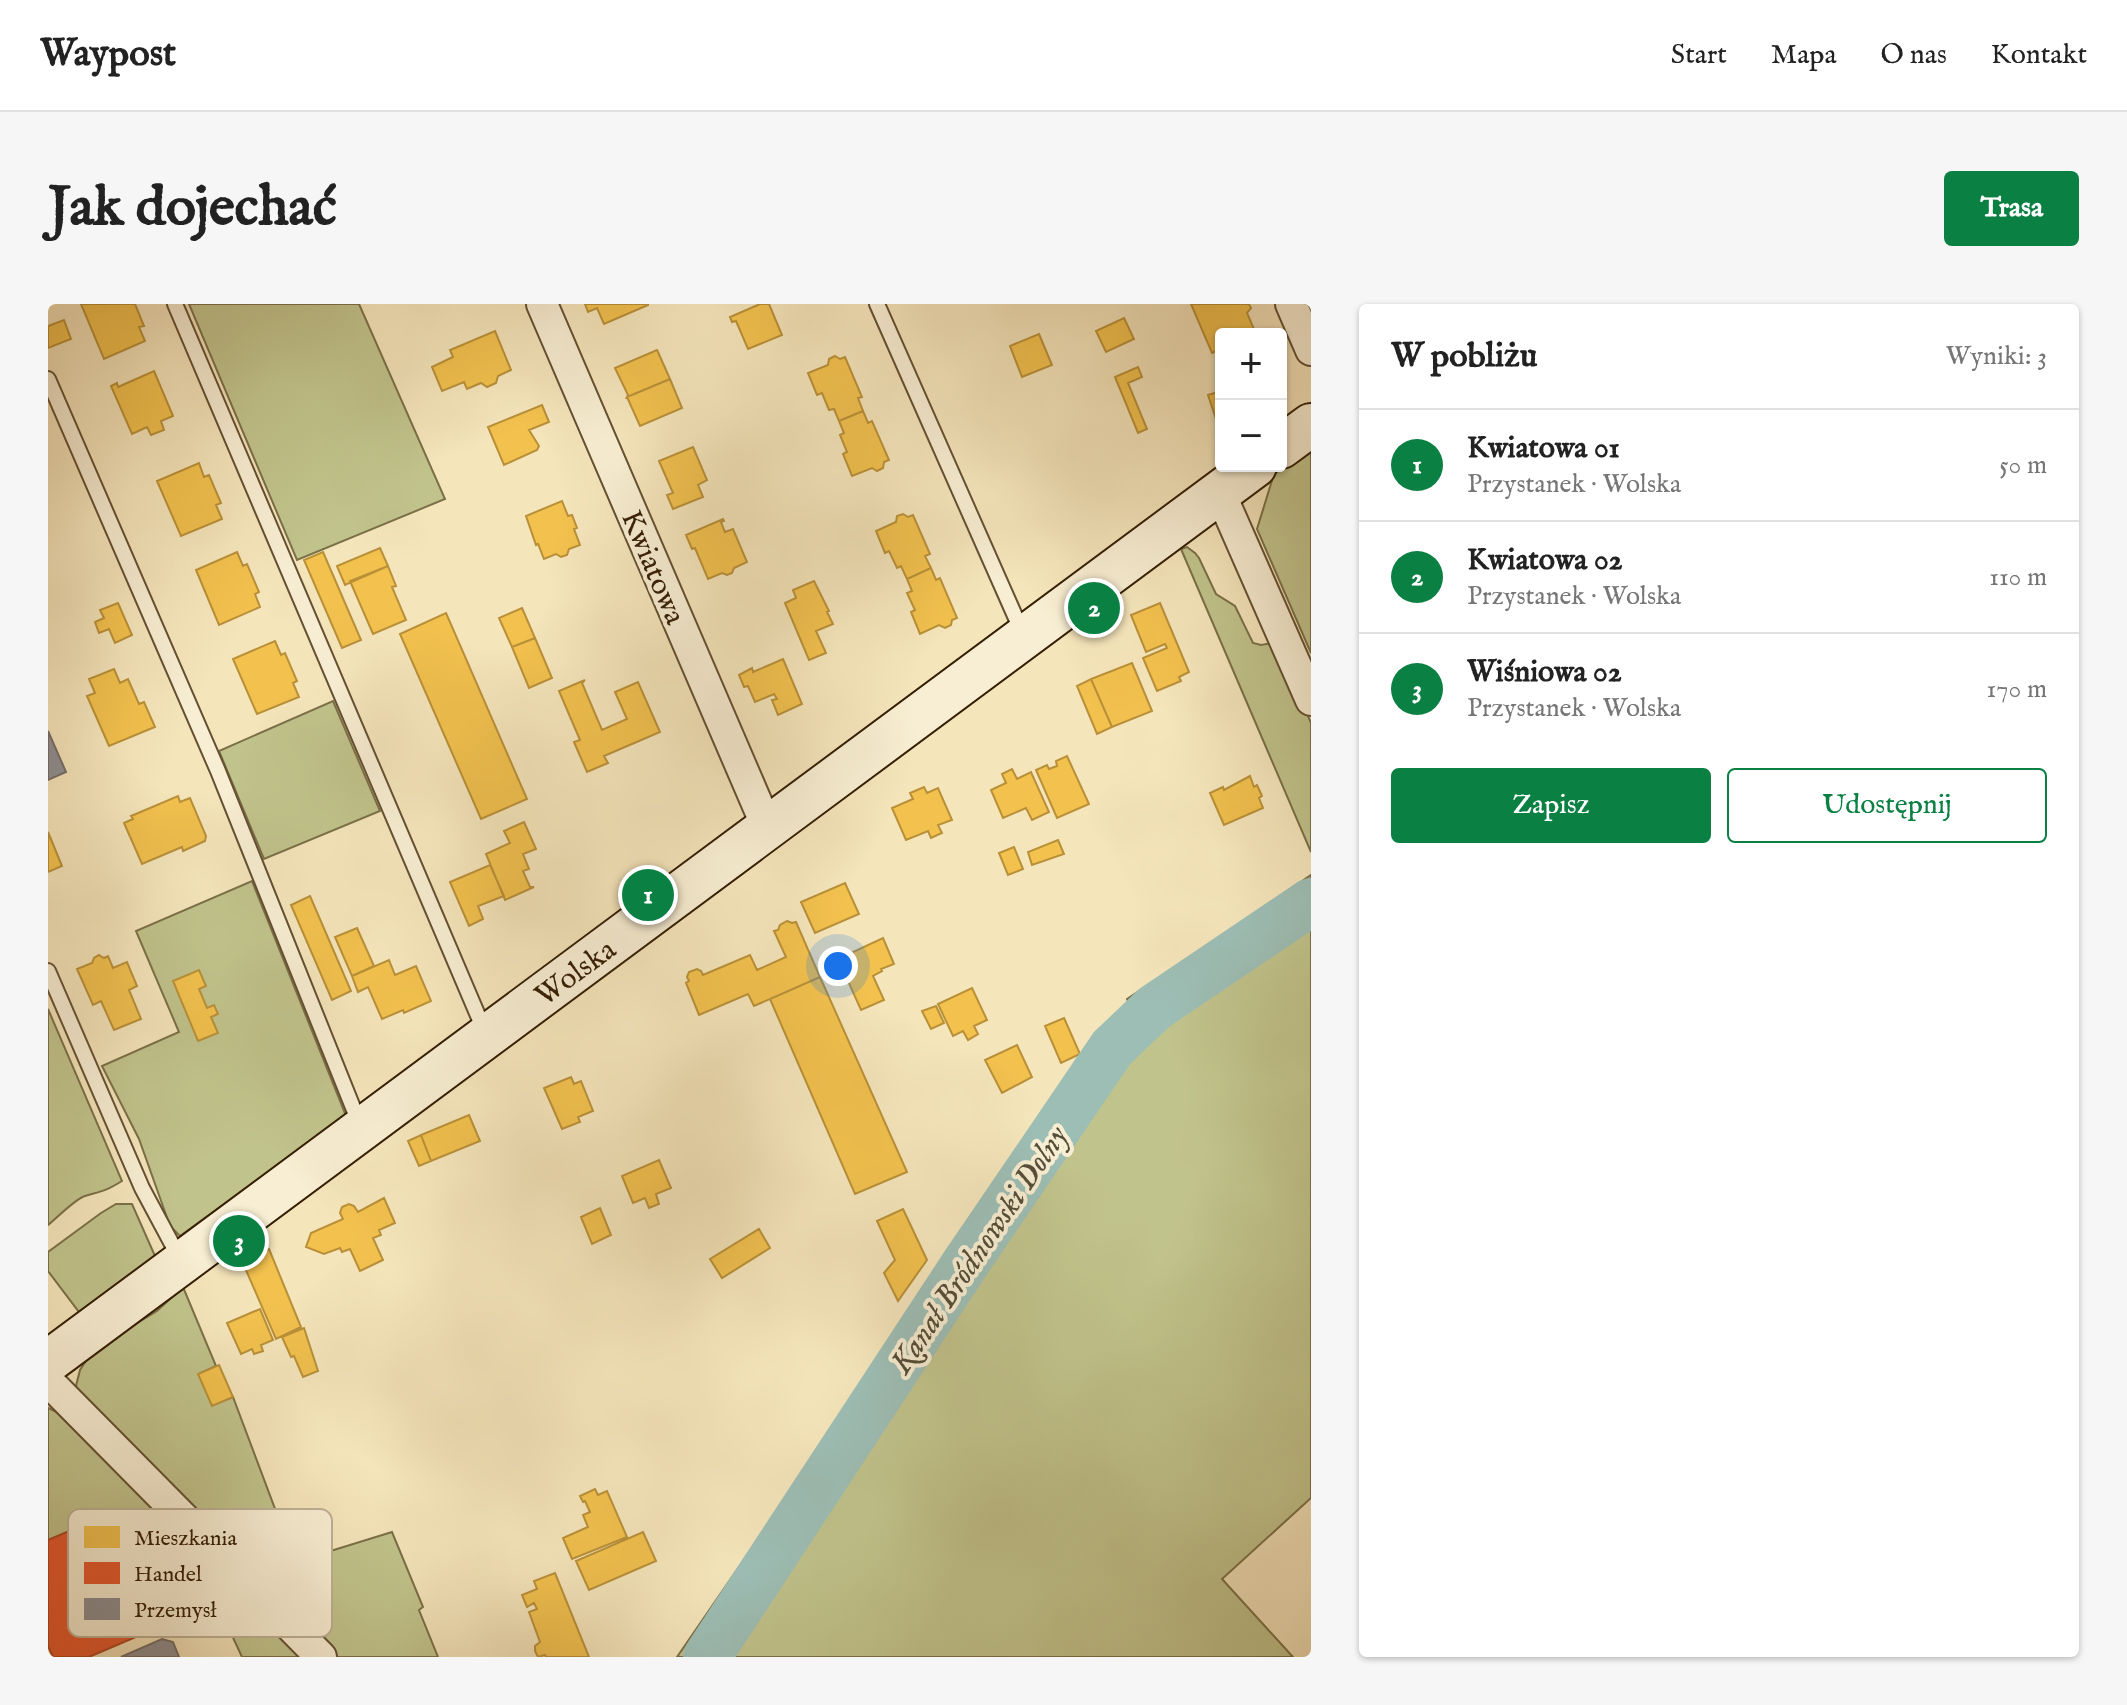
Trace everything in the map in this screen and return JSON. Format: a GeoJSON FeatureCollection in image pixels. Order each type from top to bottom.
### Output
{"type":"FeatureCollection","features":[{"type":"Feature","properties":{"kind":"street","name":"Kwiatowa"},"geometry":{"type":"LineString","coordinates":[[542,304],[768,829]]}},
{"type":"Feature","properties":{"kind":"street"},"geometry":{"type":"LineString","coordinates":[[1291,304],[1311,350]]}},
{"type":"Feature","properties":{"kind":"street"},"geometry":{"type":"LineString","coordinates":[[1287,443],[1311,425]]}},
{"type":"Feature","properties":{"kind":"street","name":"Wolska"},"geometry":{"type":"LineString","coordinates":[[48,1362],[1247,472]]}},
{"type":"Feature","properties":{"kind":"street"},"geometry":{"type":"LineString","coordinates":[[1220,493],[1311,700]]}},
{"type":"Feature","properties":{"kind":"street"},"geometry":{"type":"LineString","coordinates":[[48,1381],[175,1509]]}},
{"type":"Feature","properties":{"kind":"street"},"geometry":{"type":"LineString","coordinates":[[301,1637],[321,1657]]}},
{"type":"Feature","properties":{"kind":"lane"},"geometry":{"type":"LineString","coordinates":[[175,304],[487,1036]]}},
{"type":"Feature","properties":{"kind":"lane"},"geometry":{"type":"LineString","coordinates":[[877,304],[1025,638]]}},
{"type":"Feature","properties":{"kind":"lane"},"geometry":{"type":"LineString","coordinates":[[48,379],[218,771],[362,1129]]}},
{"type":"Feature","properties":{"kind":"lane"},"geometry":{"type":"LineString","coordinates":[[48,971],[142,1188],[182,1262]]}},
{"type":"Feature","properties":{"kind":"green space"},"geometry":{"type":"Polygon","coordinates":[[[189,304],[359,304],[445,499],[297,560],[189,304]]]}},
{"type":"Feature","properties":{"kind":"green space"},"geometry":{"type":"Polygon","coordinates":[[[1311,451],[1311,653],[1257,529],[1274,474],[1287,472],[1287,466],[1311,451]]]}},
{"type":"Feature","properties":{"kind":"green space"},"geometry":{"type":"Polygon","coordinates":[[[1187,547],[1199,558],[1216,594],[1235,606],[1253,643],[1277,642],[1311,723],[1311,852],[1181,549],[1187,547]]]}},
{"type":"Feature","properties":{"kind":"green space"},"geometry":{"type":"Polygon","coordinates":[[[333,701],[380,811],[264,859],[219,751],[333,701]]]}},
{"type":"Feature","properties":{"kind":"green space"},"geometry":{"type":"Polygon","coordinates":[[[1311,875],[1311,1498],[1222,1579],[1293,1657],[677,1657],[1111,1026],[1133,1011],[1127,999],[1311,875]]]}},
{"type":"Feature","properties":{"kind":"green space"},"geometry":{"type":"Polygon","coordinates":[[[252,881],[346,1116],[180,1236],[170,1226],[139,1139],[102,1066],[179,1032],[136,931],[252,881]]]}},
{"type":"Feature","properties":{"kind":"green space"},"geometry":{"type":"Polygon","coordinates":[[[48,1009],[122,1181],[81,1198],[48,1225],[48,1009]]]}},
{"type":"Feature","properties":{"kind":"green space"},"geometry":{"type":"Polygon","coordinates":[[[116,1204],[132,1204],[155,1256],[79,1312],[48,1271],[48,1252],[116,1204]]]}},
{"type":"Feature","properties":{"kind":"green space"},"geometry":{"type":"Polygon","coordinates":[[[183,1287],[216,1366],[199,1374],[212,1405],[233,1397],[275,1509],[189,1509],[79,1397],[76,1386],[80,1370],[89,1356],[118,1331],[157,1311],[183,1287]]]}},
{"type":"Feature","properties":{"kind":"green space"},"geometry":{"type":"Polygon","coordinates":[[[48,1408],[63,1415],[160,1509],[68,1509],[68,1532],[48,1540],[48,1408]]]}},
{"type":"Feature","properties":{"kind":"green space"},"geometry":{"type":"Polygon","coordinates":[[[392,1532],[423,1607],[419,1610],[438,1657],[335,1657],[315,1637],[332,1637],[332,1551],[392,1532]]]}},
{"type":"Feature","properties":{"kind":"green space"},"geometry":{"type":"Polygon","coordinates":[[[233,1637],[291,1637],[312,1657],[242,1657],[233,1637]]]}},
{"type":"Feature","properties":{"kind":"building: Mieszkania"},"geometry":{"type":"Polygon","coordinates":[[[81,304],[135,304],[144,326],[139,327],[145,341],[104,359],[81,304]]]}},
{"type":"Feature","properties":{"kind":"building: Mieszkania"},"geometry":{"type":"Polygon","coordinates":[[[585,304],[648,305],[604,324],[597,308],[588,312],[585,304]]]}},
{"type":"Feature","properties":{"kind":"building: Mieszkania"},"geometry":{"type":"Polygon","coordinates":[[[760,304],[769,304],[782,335],[748,349],[736,321],[732,322],[730,317],[760,304]]]}},
{"type":"Feature","properties":{"kind":"building: Mieszkania"},"geometry":{"type":"Polygon","coordinates":[[[1191,304],[1249,304],[1251,308],[1247,313],[1253,328],[1215,328],[1215,352],[1212,353],[1191,304]]]}},
{"type":"Feature","properties":{"kind":"building: Mieszkania"},"geometry":{"type":"Polygon","coordinates":[[[1124,318],[1134,339],[1106,352],[1096,331],[1124,318]]]}},
{"type":"Feature","properties":{"kind":"building: Mieszkania"},"geometry":{"type":"Polygon","coordinates":[[[64,320],[71,339],[48,348],[48,326],[64,320]]]}},
{"type":"Feature","properties":{"kind":"building: Mieszkania"},"geometry":{"type":"Polygon","coordinates":[[[495,331],[511,370],[498,376],[496,383],[487,387],[481,383],[467,389],[464,382],[442,391],[432,367],[453,357],[450,350],[495,331]]]}},
{"type":"Feature","properties":{"kind":"building: Mieszkania"},"geometry":{"type":"Polygon","coordinates":[[[1039,334],[1052,365],[1022,377],[1010,346],[1039,334]]]}},
{"type":"Feature","properties":{"kind":"building: Mieszkania"},"geometry":{"type":"Polygon","coordinates":[[[657,350],[670,379],[627,397],[615,368],[657,350]]]}},
{"type":"Feature","properties":{"kind":"building: Mieszkania"},"geometry":{"type":"Polygon","coordinates":[[[835,356],[840,359],[845,357],[862,397],[858,398],[863,411],[839,421],[834,409],[829,410],[822,393],[817,395],[808,373],[828,365],[829,359],[835,356]]]}},
{"type":"Feature","properties":{"kind":"building: Mieszkania"},"geometry":{"type":"Polygon","coordinates":[[[1138,367],[1142,377],[1128,383],[1147,429],[1138,433],[1115,377],[1138,367]]]}},
{"type":"Feature","properties":{"kind":"building: Mieszkania"},"geometry":{"type":"Polygon","coordinates":[[[154,371],[173,416],[161,421],[164,430],[151,435],[147,427],[132,434],[111,386],[117,383],[118,387],[154,371]]]}},
{"type":"Feature","properties":{"kind":"building: Mieszkania"},"geometry":{"type":"Polygon","coordinates":[[[670,379],[682,408],[640,426],[627,397],[670,379]]]}},
{"type":"Feature","properties":{"kind":"building: Mieszkania"},"geometry":{"type":"Polygon","coordinates":[[[1215,393],[1215,416],[1208,395],[1215,393]]]}},
{"type":"Feature","properties":{"kind":"building: Mieszkania"},"geometry":{"type":"Polygon","coordinates":[[[542,405],[549,422],[529,430],[539,446],[537,450],[504,465],[488,427],[542,405]]]}},
{"type":"Feature","properties":{"kind":"building: Mieszkania"},"geometry":{"type":"Polygon","coordinates":[[[863,411],[868,423],[872,421],[889,460],[877,471],[872,468],[852,476],[843,454],[847,452],[840,435],[844,433],[839,421],[863,411]]]}},
{"type":"Feature","properties":{"kind":"building: Mieszkania"},"geometry":{"type":"Polygon","coordinates":[[[693,447],[707,480],[698,485],[703,497],[673,509],[667,495],[673,493],[659,461],[693,447]]]}},
{"type":"Feature","properties":{"kind":"building: Mieszkania"},"geometry":{"type":"Polygon","coordinates":[[[199,463],[204,477],[209,475],[221,503],[216,505],[222,519],[181,536],[157,481],[199,463]]]}},
{"type":"Feature","properties":{"kind":"building: Mieszkania"},"geometry":{"type":"Polygon","coordinates":[[[562,501],[568,516],[572,515],[580,545],[569,549],[567,555],[561,557],[556,554],[544,559],[526,516],[562,501]]]}},
{"type":"Feature","properties":{"kind":"building: Mieszkania"},"geometry":{"type":"Polygon","coordinates":[[[903,514],[908,517],[913,515],[930,554],[925,556],[931,568],[907,579],[901,566],[897,568],[889,551],[885,553],[876,531],[896,522],[897,516],[903,514]]]}},
{"type":"Feature","properties":{"kind":"building: Mieszkania"},"geometry":{"type":"Polygon","coordinates":[[[723,519],[721,522],[725,532],[733,529],[747,562],[734,568],[732,573],[722,573],[708,579],[686,535],[723,519]]]}},
{"type":"Feature","properties":{"kind":"building: Mieszkania"},"geometry":{"type":"Polygon","coordinates":[[[380,548],[388,566],[345,585],[337,566],[380,548]]]}},
{"type":"Feature","properties":{"kind":"building: Mieszkania"},"geometry":{"type":"Polygon","coordinates":[[[237,552],[243,566],[247,564],[259,592],[255,594],[260,607],[219,625],[196,570],[237,552]]]}},
{"type":"Feature","properties":{"kind":"building: Mieszkania"},"geometry":{"type":"Polygon","coordinates":[[[323,552],[361,640],[342,648],[304,560],[323,552]]]}},
{"type":"Feature","properties":{"kind":"building: Mieszkania"},"geometry":{"type":"Polygon","coordinates":[[[388,566],[396,586],[392,587],[406,620],[373,634],[350,581],[388,566]]]}},
{"type":"Feature","properties":{"kind":"building: Mieszkania"},"geometry":{"type":"Polygon","coordinates":[[[931,568],[936,580],[940,578],[957,618],[945,628],[939,625],[920,634],[911,612],[915,610],[907,593],[912,591],[907,579],[931,568]]]}},
{"type":"Feature","properties":{"kind":"building: Mieszkania"},"geometry":{"type":"Polygon","coordinates":[[[814,581],[833,624],[816,631],[826,653],[809,660],[785,603],[796,598],[793,590],[814,581]]]}},
{"type":"Feature","properties":{"kind":"building: Mieszkania"},"geometry":{"type":"Polygon","coordinates":[[[118,603],[132,635],[115,643],[109,629],[99,633],[95,622],[104,618],[100,610],[118,603]]]}},
{"type":"Feature","properties":{"kind":"building: Mieszkania"},"geometry":{"type":"Polygon","coordinates":[[[1160,603],[1189,672],[1179,677],[1181,681],[1157,691],[1143,658],[1167,648],[1165,644],[1146,652],[1131,615],[1160,603]]]}},
{"type":"Feature","properties":{"kind":"building: Mieszkania"},"geometry":{"type":"Polygon","coordinates":[[[522,608],[535,638],[512,647],[499,618],[522,608]]]}},
{"type":"Feature","properties":{"kind":"building: Mieszkania"},"geometry":{"type":"Polygon","coordinates":[[[446,613],[527,799],[481,819],[400,634],[446,613]]]}},
{"type":"Feature","properties":{"kind":"building: Mieszkania"},"geometry":{"type":"Polygon","coordinates":[[[535,638],[552,678],[529,688],[512,647],[535,638]]]}},
{"type":"Feature","properties":{"kind":"building: Mieszkania"},"geometry":{"type":"Polygon","coordinates":[[[275,641],[281,655],[285,653],[297,681],[293,683],[299,697],[257,714],[233,659],[275,641]]]}},
{"type":"Feature","properties":{"kind":"building: Mieszkania"},"geometry":{"type":"Polygon","coordinates":[[[783,659],[802,704],[778,715],[772,700],[777,699],[774,694],[755,702],[739,675],[783,659]]]}},
{"type":"Feature","properties":{"kind":"building: Mieszkania"},"geometry":{"type":"Polygon","coordinates":[[[1132,663],[1152,711],[1112,727],[1091,679],[1132,663]]]}},
{"type":"Feature","properties":{"kind":"building: Mieszkania"},"geometry":{"type":"Polygon","coordinates":[[[114,669],[120,683],[128,679],[139,704],[144,702],[155,727],[109,746],[87,696],[95,693],[89,679],[114,669]]]}},
{"type":"Feature","properties":{"kind":"building: Mieszkania"},"geometry":{"type":"Polygon","coordinates":[[[1091,679],[1112,727],[1097,734],[1077,686],[1091,679]]]}},
{"type":"Feature","properties":{"kind":"building: Mieszkania"},"geometry":{"type":"Polygon","coordinates":[[[585,680],[582,683],[602,730],[627,719],[615,692],[638,682],[660,732],[604,756],[608,763],[587,772],[574,742],[580,740],[559,691],[585,680]]]}},
{"type":"Feature","properties":{"kind":"building: Mieszkania"},"geometry":{"type":"Polygon","coordinates":[[[1067,756],[1089,804],[1057,818],[1036,770],[1047,765],[1049,769],[1057,766],[1056,761],[1067,756]]]}},
{"type":"Feature","properties":{"kind":"building: Mieszkania"},"geometry":{"type":"Polygon","coordinates":[[[1012,769],[1017,779],[1031,772],[1049,812],[1032,820],[1026,808],[1003,818],[991,790],[1006,783],[1002,774],[1012,769]]]}},
{"type":"Feature","properties":{"kind":"building: Mieszkania"},"geometry":{"type":"Polygon","coordinates":[[[1250,776],[1262,796],[1259,798],[1263,808],[1224,825],[1210,793],[1223,787],[1224,790],[1250,776]]]}},
{"type":"Feature","properties":{"kind":"building: Mieszkania"},"geometry":{"type":"Polygon","coordinates":[[[924,787],[927,793],[938,788],[952,820],[938,825],[942,833],[931,838],[928,831],[906,840],[892,808],[913,799],[910,793],[924,787]]]}},
{"type":"Feature","properties":{"kind":"building: Mieszkania"},"geometry":{"type":"Polygon","coordinates":[[[178,796],[180,802],[190,798],[206,836],[205,841],[142,864],[124,823],[133,819],[131,816],[178,796]]]}},
{"type":"Feature","properties":{"kind":"building: Mieszkania"},"geometry":{"type":"Polygon","coordinates":[[[524,822],[536,849],[523,854],[529,869],[523,871],[530,887],[534,887],[505,900],[486,854],[510,843],[504,831],[524,822]]]}},
{"type":"Feature","properties":{"kind":"building: Mieszkania"},"geometry":{"type":"Polygon","coordinates":[[[48,832],[62,866],[48,872],[48,832]]]}},
{"type":"Feature","properties":{"kind":"building: Mieszkania"},"geometry":{"type":"Polygon","coordinates":[[[1058,840],[1064,854],[1032,865],[1028,852],[1058,840]]]}},
{"type":"Feature","properties":{"kind":"building: Mieszkania"},"geometry":{"type":"Polygon","coordinates":[[[1014,847],[1023,869],[1008,875],[999,853],[1014,847]]]}},
{"type":"Feature","properties":{"kind":"building: Mieszkania"},"geometry":{"type":"Polygon","coordinates":[[[490,865],[504,896],[478,906],[483,919],[469,926],[450,882],[490,865]]]}},
{"type":"Feature","properties":{"kind":"building: Mieszkania"},"geometry":{"type":"Polygon","coordinates":[[[845,883],[859,914],[815,933],[801,902],[845,883]]]}},
{"type":"Feature","properties":{"kind":"building: Mieszkania"},"geometry":{"type":"Polygon","coordinates":[[[310,896],[351,991],[332,1000],[291,905],[310,896]]]}},
{"type":"Feature","properties":{"kind":"building: Mieszkania"},"geometry":{"type":"Polygon","coordinates":[[[787,921],[796,922],[820,977],[754,1006],[748,994],[699,1015],[686,983],[689,972],[697,969],[703,975],[750,955],[757,970],[786,957],[774,931],[787,921]]]}},
{"type":"Feature","properties":{"kind":"building: Mieszkania"},"geometry":{"type":"Polygon","coordinates":[[[357,928],[374,966],[352,976],[335,937],[357,928]]]}},
{"type":"Feature","properties":{"kind":"building: Mieszkania"},"geometry":{"type":"Polygon","coordinates":[[[883,938],[894,964],[873,976],[884,1000],[861,1010],[838,959],[883,938]]]}},
{"type":"Feature","properties":{"kind":"building: Mieszkania"},"geometry":{"type":"Polygon","coordinates":[[[99,955],[104,958],[108,956],[113,968],[127,962],[137,986],[129,990],[141,1019],[114,1030],[101,1001],[93,1005],[77,969],[92,963],[99,955]]]}},
{"type":"Feature","properties":{"kind":"building: Mieszkania"},"geometry":{"type":"Polygon","coordinates":[[[389,960],[395,975],[416,966],[431,1001],[382,1019],[368,987],[358,992],[352,976],[389,960]]]}},
{"type":"Feature","properties":{"kind":"building: Mieszkania"},"geometry":{"type":"Polygon","coordinates":[[[199,970],[206,986],[199,989],[207,1008],[214,1005],[218,1014],[211,1017],[218,1033],[198,1041],[173,981],[199,970]]]}},
{"type":"Feature","properties":{"kind":"building: Mieszkania"},"geometry":{"type":"Polygon","coordinates":[[[820,977],[907,1172],[855,1194],[770,999],[820,977]]]}},
{"type":"Feature","properties":{"kind":"building: Mieszkania"},"geometry":{"type":"Polygon","coordinates":[[[972,988],[987,1020],[974,1026],[978,1034],[968,1040],[963,1031],[953,1036],[938,1004],[972,988]]]}},
{"type":"Feature","properties":{"kind":"building: Mieszkania"},"geometry":{"type":"Polygon","coordinates":[[[936,1006],[944,1023],[931,1029],[922,1011],[936,1006]]]}},
{"type":"Feature","properties":{"kind":"building: Mieszkania"},"geometry":{"type":"Polygon","coordinates":[[[1064,1018],[1080,1054],[1061,1063],[1045,1026],[1064,1018]]]}},
{"type":"Feature","properties":{"kind":"building: Mieszkania"},"geometry":{"type":"Polygon","coordinates":[[[1017,1045],[1032,1077],[1002,1093],[985,1060],[1017,1045]]]}},
{"type":"Feature","properties":{"kind":"building: Mieszkania"},"geometry":{"type":"Polygon","coordinates":[[[571,1077],[574,1084],[581,1081],[593,1111],[578,1117],[580,1122],[562,1129],[544,1088],[571,1077]]]}},
{"type":"Feature","properties":{"kind":"building: Mieszkania"},"geometry":{"type":"Polygon","coordinates":[[[469,1115],[480,1141],[431,1161],[421,1135],[469,1115]]]}},
{"type":"Feature","properties":{"kind":"building: Mieszkania"},"geometry":{"type":"Polygon","coordinates":[[[421,1135],[431,1161],[419,1166],[408,1141],[421,1135]]]}},
{"type":"Feature","properties":{"kind":"building: Mieszkania"},"geometry":{"type":"Polygon","coordinates":[[[659,1160],[671,1188],[656,1194],[659,1204],[649,1208],[645,1198],[633,1203],[622,1176],[659,1160]]]}},
{"type":"Feature","properties":{"kind":"building: Mieszkania"},"geometry":{"type":"Polygon","coordinates":[[[384,1198],[395,1223],[379,1230],[381,1235],[373,1238],[383,1260],[360,1271],[350,1249],[342,1252],[340,1248],[324,1254],[306,1247],[311,1233],[343,1219],[340,1213],[342,1207],[349,1204],[358,1212],[384,1198]]]}},
{"type":"Feature","properties":{"kind":"building: Mieszkania"},"geometry":{"type":"Polygon","coordinates":[[[600,1208],[611,1235],[592,1244],[581,1217],[600,1208]]]}},
{"type":"Feature","properties":{"kind":"building: Mieszkania"},"geometry":{"type":"Polygon","coordinates":[[[903,1209],[927,1260],[898,1301],[884,1273],[895,1260],[877,1221],[903,1209]]]}},
{"type":"Feature","properties":{"kind":"building: Mieszkania"},"geometry":{"type":"Polygon","coordinates":[[[759,1229],[770,1248],[722,1278],[710,1259],[759,1229]]]}},
{"type":"Feature","properties":{"kind":"building: Mieszkania"},"geometry":{"type":"Polygon","coordinates":[[[269,1249],[301,1327],[276,1339],[242,1261],[269,1249]]]}},
{"type":"Feature","properties":{"kind":"building: Mieszkania"},"geometry":{"type":"Polygon","coordinates":[[[260,1309],[273,1340],[261,1345],[263,1351],[254,1354],[252,1349],[241,1354],[227,1323],[260,1309]]]}},
{"type":"Feature","properties":{"kind":"building: Mieszkania"},"geometry":{"type":"Polygon","coordinates":[[[304,1328],[318,1371],[303,1377],[282,1337],[304,1328]]]}},
{"type":"Feature","properties":{"kind":"building: Mieszkania"},"geometry":{"type":"Polygon","coordinates":[[[219,1365],[233,1397],[212,1406],[198,1374],[219,1365]]]}},
{"type":"Feature","properties":{"kind":"building: Mieszkania"},"geometry":{"type":"Polygon","coordinates":[[[595,1489],[598,1495],[607,1491],[627,1537],[572,1559],[563,1538],[588,1527],[583,1515],[590,1512],[580,1496],[595,1489]]]}},
{"type":"Feature","properties":{"kind":"building: Mieszkania"},"geometry":{"type":"Polygon","coordinates":[[[643,1532],[656,1561],[589,1590],[576,1561],[643,1532]]]}},
{"type":"Feature","properties":{"kind":"building: Mieszkania"},"geometry":{"type":"Polygon","coordinates":[[[555,1573],[589,1657],[538,1657],[535,1651],[535,1646],[540,1642],[529,1612],[537,1609],[534,1603],[527,1607],[522,1595],[537,1589],[534,1581],[555,1573]]]}},
{"type":"Feature","properties":{"kind":"building: Handel"},"geometry":{"type":"Polygon","coordinates":[[[68,1531],[68,1637],[136,1637],[89,1657],[53,1657],[48,1646],[48,1540],[68,1531]]]}},
{"type":"Feature","properties":{"kind":"building: Przemysł"},"geometry":{"type":"Polygon","coordinates":[[[48,731],[66,772],[48,780],[48,731]]]}},
{"type":"Feature","properties":{"kind":"building: Przemysł"},"geometry":{"type":"Polygon","coordinates":[[[162,1639],[173,1642],[179,1657],[121,1657],[162,1639]]]}},
{"type":"Feature","properties":{"kind":"waterway","name":"Kanał Bródnowski Dolny"},"geometry":{"type":"LineString","coordinates":[[707,1657],[965,1264],[1112,1048],[1154,1008],[1311,902]]}},
{"type":"Feature","properties":{"kind":"place","name":"Kwiatowa 02"},"geometry":{"type":"Point","coordinates":[1094,608]}},
{"type":"Feature","properties":{"kind":"place","name":"Kwiatowa 01"},"geometry":{"type":"Point","coordinates":[648,895]}},
{"type":"Feature","properties":{"kind":"place","name":"Wiśniowa 02"},"geometry":{"type":"Point","coordinates":[239,1241]}}]}
